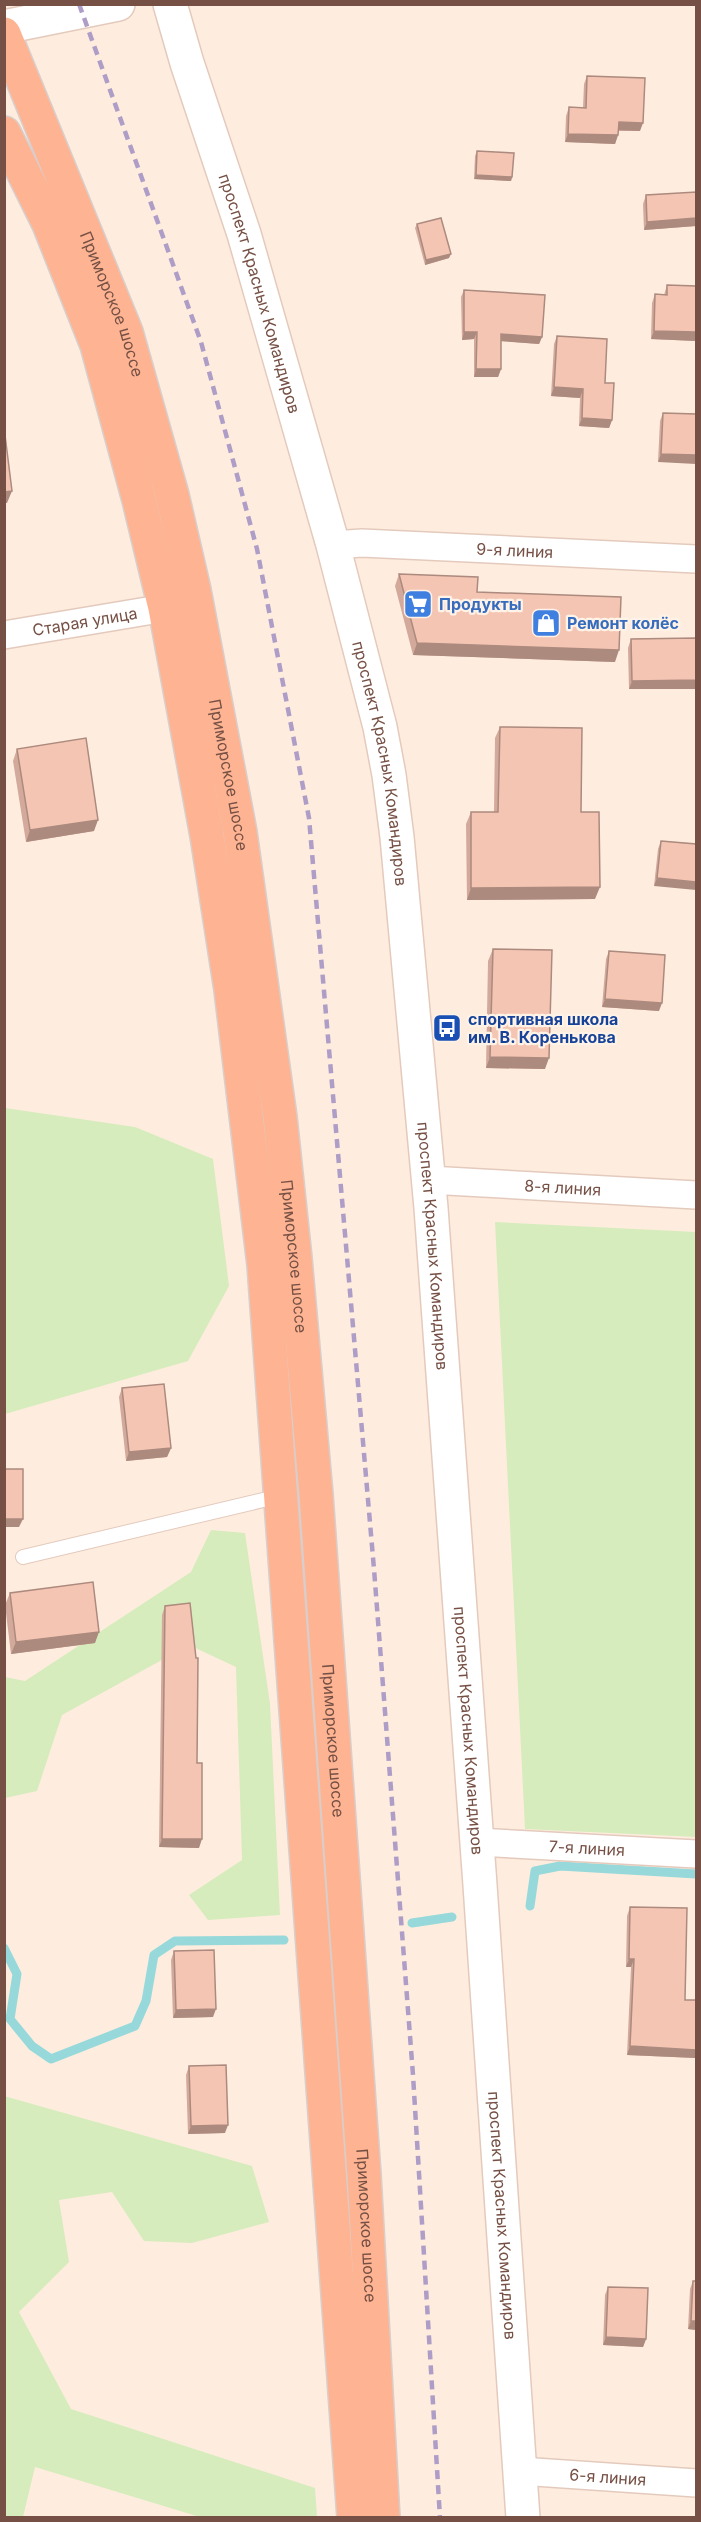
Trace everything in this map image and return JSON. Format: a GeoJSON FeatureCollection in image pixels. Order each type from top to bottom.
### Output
{"type":"FeatureCollection","features":[{"type":"Feature","properties":{"kind":"highway","name":"Приморское шоссе"},"geometry":{"type":"LineString","coordinates":[[4,34],[126,332],[172,495],[194,590],[240,832],[281,1128],[296,1258],[316,1494],[363,2163],[383,2517]]}},
{"type":"Feature","properties":{"kind":"highway","name":"Приморское шоссе"},"geometry":{"type":"LineString","coordinates":[[4,133],[49,224],[96,345],[139,500],[165,608],[207,836],[231,990],[264,1265],[354,2517]]}},
{"type":"Feature","properties":{"kind":"street"},"geometry":{"type":"LineString","coordinates":[[4,27],[118,4]]}},
{"type":"Feature","properties":{"kind":"street","name":"проспект Красных Командиров"},"geometry":{"type":"LineString","coordinates":[[170,4],[187,63],[244,234],[333,545],[380,727],[389,775],[397,837],[429,1180],[523,2517]]}},
{"type":"Feature","properties":{"kind":"street","name":"9-я линия"},"geometry":{"type":"LineString","coordinates":[[333,545],[362,543],[696,559]]}},
{"type":"Feature","properties":{"kind":"street","name":"Старая улица"},"geometry":{"type":"LineString","coordinates":[[4,635],[165,608]]}},
{"type":"Feature","properties":{"kind":"street","name":"8-я линия"},"geometry":{"type":"LineString","coordinates":[[429,1180],[696,1195]]}},
{"type":"Feature","properties":{"kind":"street","name":"7-я линия"},"geometry":{"type":"LineString","coordinates":[[477,1842],[696,1854]]}},
{"type":"Feature","properties":{"kind":"street","name":"6-я линия"},"geometry":{"type":"LineString","coordinates":[[520,2471],[696,2483]]}},
{"type":"Feature","properties":{"kind":"lane"},"geometry":{"type":"LineString","coordinates":[[23,1557],[282,1496]]}},
{"type":"Feature","properties":{"kind":"green space"},"geometry":{"type":"Polygon","coordinates":[[[5,1108],[135,1127],[213,1159],[229,1286],[188,1361],[5,1414],[5,1108]]]}},
{"type":"Feature","properties":{"kind":"green space"},"geometry":{"type":"Polygon","coordinates":[[[495,1222],[696,1232],[696,1837],[525,1829],[495,1222]]]}},
{"type":"Feature","properties":{"kind":"green space"},"geometry":{"type":"Polygon","coordinates":[[[211,1530],[245,1533],[270,1704],[280,1915],[208,1920],[189,1895],[242,1860],[236,1667],[189,1645],[62,1715],[37,1791],[5,1798],[5,1677],[25,1681],[191,1572],[211,1530]]]}},
{"type":"Feature","properties":{"kind":"green space"},"geometry":{"type":"Polygon","coordinates":[[[4,2096],[252,2166],[269,2222],[192,2243],[144,2241],[112,2192],[59,2200],[69,2262],[19,2312],[71,2409],[315,2488],[317,2517],[200,2517],[35,2467],[23,2517],[5,2517],[4,2096]]]}},
{"type":"Feature","properties":{"kind":"building"},"geometry":{"type":"Polygon","coordinates":[[[587,76],[645,78],[643,123],[619,122],[618,135],[568,134],[569,107],[586,108],[587,76]]]}},
{"type":"Feature","properties":{"kind":"building"},"geometry":{"type":"Polygon","coordinates":[[[477,151],[514,153],[512,177],[476,175],[477,151]]]}},
{"type":"Feature","properties":{"kind":"building"},"geometry":{"type":"Polygon","coordinates":[[[696,192],[696,218],[647,222],[646,195],[696,192]]]}},
{"type":"Feature","properties":{"kind":"building"},"geometry":{"type":"Polygon","coordinates":[[[441,218],[451,254],[426,260],[417,224],[441,218]]]}},
{"type":"Feature","properties":{"kind":"building"},"geometry":{"type":"Polygon","coordinates":[[[667,285],[696,286],[696,332],[654,331],[655,294],[667,295],[667,285]]]}},
{"type":"Feature","properties":{"kind":"building"},"geometry":{"type":"Polygon","coordinates":[[[464,290],[545,295],[542,337],[501,334],[501,369],[476,369],[477,332],[464,332],[464,290]]]}},
{"type":"Feature","properties":{"kind":"building"},"geometry":{"type":"Polygon","coordinates":[[[557,336],[607,339],[605,383],[614,383],[612,420],[582,418],[583,389],[554,387],[557,336]]]}},
{"type":"Feature","properties":{"kind":"building"},"geometry":{"type":"Polygon","coordinates":[[[663,413],[696,414],[696,455],[661,454],[663,413]]]}},
{"type":"Feature","properties":{"kind":"building"},"geometry":{"type":"Polygon","coordinates":[[[4,427],[12,491],[4,492],[4,427]]]}},
{"type":"Feature","properties":{"kind":"building"},"geometry":{"type":"Polygon","coordinates":[[[399,574],[478,577],[477,592],[621,597],[619,650],[417,643],[399,574]]]}},
{"type":"Feature","properties":{"kind":"building"},"geometry":{"type":"Polygon","coordinates":[[[696,638],[696,680],[632,681],[631,639],[696,638]]]}},
{"type":"Feature","properties":{"kind":"building"},"geometry":{"type":"Polygon","coordinates":[[[500,727],[582,728],[581,812],[599,812],[600,887],[471,888],[471,812],[498,812],[500,727]]]}},
{"type":"Feature","properties":{"kind":"building"},"geometry":{"type":"Polygon","coordinates":[[[86,738],[98,820],[30,830],[17,749],[86,738]]]}},
{"type":"Feature","properties":{"kind":"building"},"geometry":{"type":"Polygon","coordinates":[[[661,841],[696,844],[696,882],[657,878],[661,841]]]}},
{"type":"Feature","properties":{"kind":"building"},"geometry":{"type":"Polygon","coordinates":[[[493,949],[552,950],[549,1058],[490,1057],[493,949]]]}},
{"type":"Feature","properties":{"kind":"building"},"geometry":{"type":"Polygon","coordinates":[[[609,951],[665,955],[662,1003],[605,999],[609,951]]]}},
{"type":"Feature","properties":{"kind":"building"},"geometry":{"type":"Polygon","coordinates":[[[164,1384],[171,1448],[129,1452],[122,1388],[164,1384]]]}},
{"type":"Feature","properties":{"kind":"building"},"geometry":{"type":"Polygon","coordinates":[[[4,1469],[23,1469],[23,1519],[4,1519],[4,1469]]]}},
{"type":"Feature","properties":{"kind":"building"},"geometry":{"type":"Polygon","coordinates":[[[93,1582],[99,1632],[16,1642],[10,1593],[93,1582]]]}},
{"type":"Feature","properties":{"kind":"building"},"geometry":{"type":"Polygon","coordinates":[[[190,1603],[196,1658],[198,1658],[197,1763],[202,1763],[202,1839],[162,1839],[165,1606],[190,1603]]]}},
{"type":"Feature","properties":{"kind":"building"},"geometry":{"type":"Polygon","coordinates":[[[630,1907],[687,1908],[685,2000],[696,2000],[696,2050],[630,2046],[634,1959],[629,1959],[630,1907]]]}},
{"type":"Feature","properties":{"kind":"building"},"geometry":{"type":"Polygon","coordinates":[[[214,1950],[216,2009],[176,2010],[174,1951],[214,1950]]]}},
{"type":"Feature","properties":{"kind":"building"},"geometry":{"type":"Polygon","coordinates":[[[226,2065],[228,2125],[191,2126],[189,2066],[226,2065]]]}},
{"type":"Feature","properties":{"kind":"building"},"geometry":{"type":"Polygon","coordinates":[[[693,2281],[696,2281],[696,2321],[691,2321],[693,2281]]]}},
{"type":"Feature","properties":{"kind":"building"},"geometry":{"type":"Polygon","coordinates":[[[608,2287],[648,2288],[646,2339],[606,2337],[608,2287]]]}},
{"type":"Feature","properties":{"kind":"waterway"},"geometry":{"type":"LineString","coordinates":[[530,1906],[535,1871],[560,1866],[696,1874]]}},
{"type":"Feature","properties":{"kind":"waterway"},"geometry":{"type":"LineString","coordinates":[[412,1923],[452,1917]]}},
{"type":"Feature","properties":{"kind":"waterway"},"geometry":{"type":"LineString","coordinates":[[4,1948],[17,1974],[10,2019],[32,2046],[51,2059],[135,2026],[146,2001],[154,1955],[175,1941],[284,1940]]}},
{"type":"Feature","properties":{"kind":"railway"},"geometry":{"type":"LineString","coordinates":[[79,4],[201,342],[257,549],[309,818],[374,1569],[413,2075],[440,2518]]}},
{"type":"Feature","properties":{"kind":"place","name":"Продукты"},"geometry":{"type":"Point","coordinates":[418,604]}},
{"type":"Feature","properties":{"kind":"place","name":"Ремонт колёс"},"geometry":{"type":"Point","coordinates":[546,623]}},
{"type":"Feature","properties":{"kind":"place","name":"спортивная школа им. В. Коренькова"},"geometry":{"type":"Point","coordinates":[447,1028]}}]}
